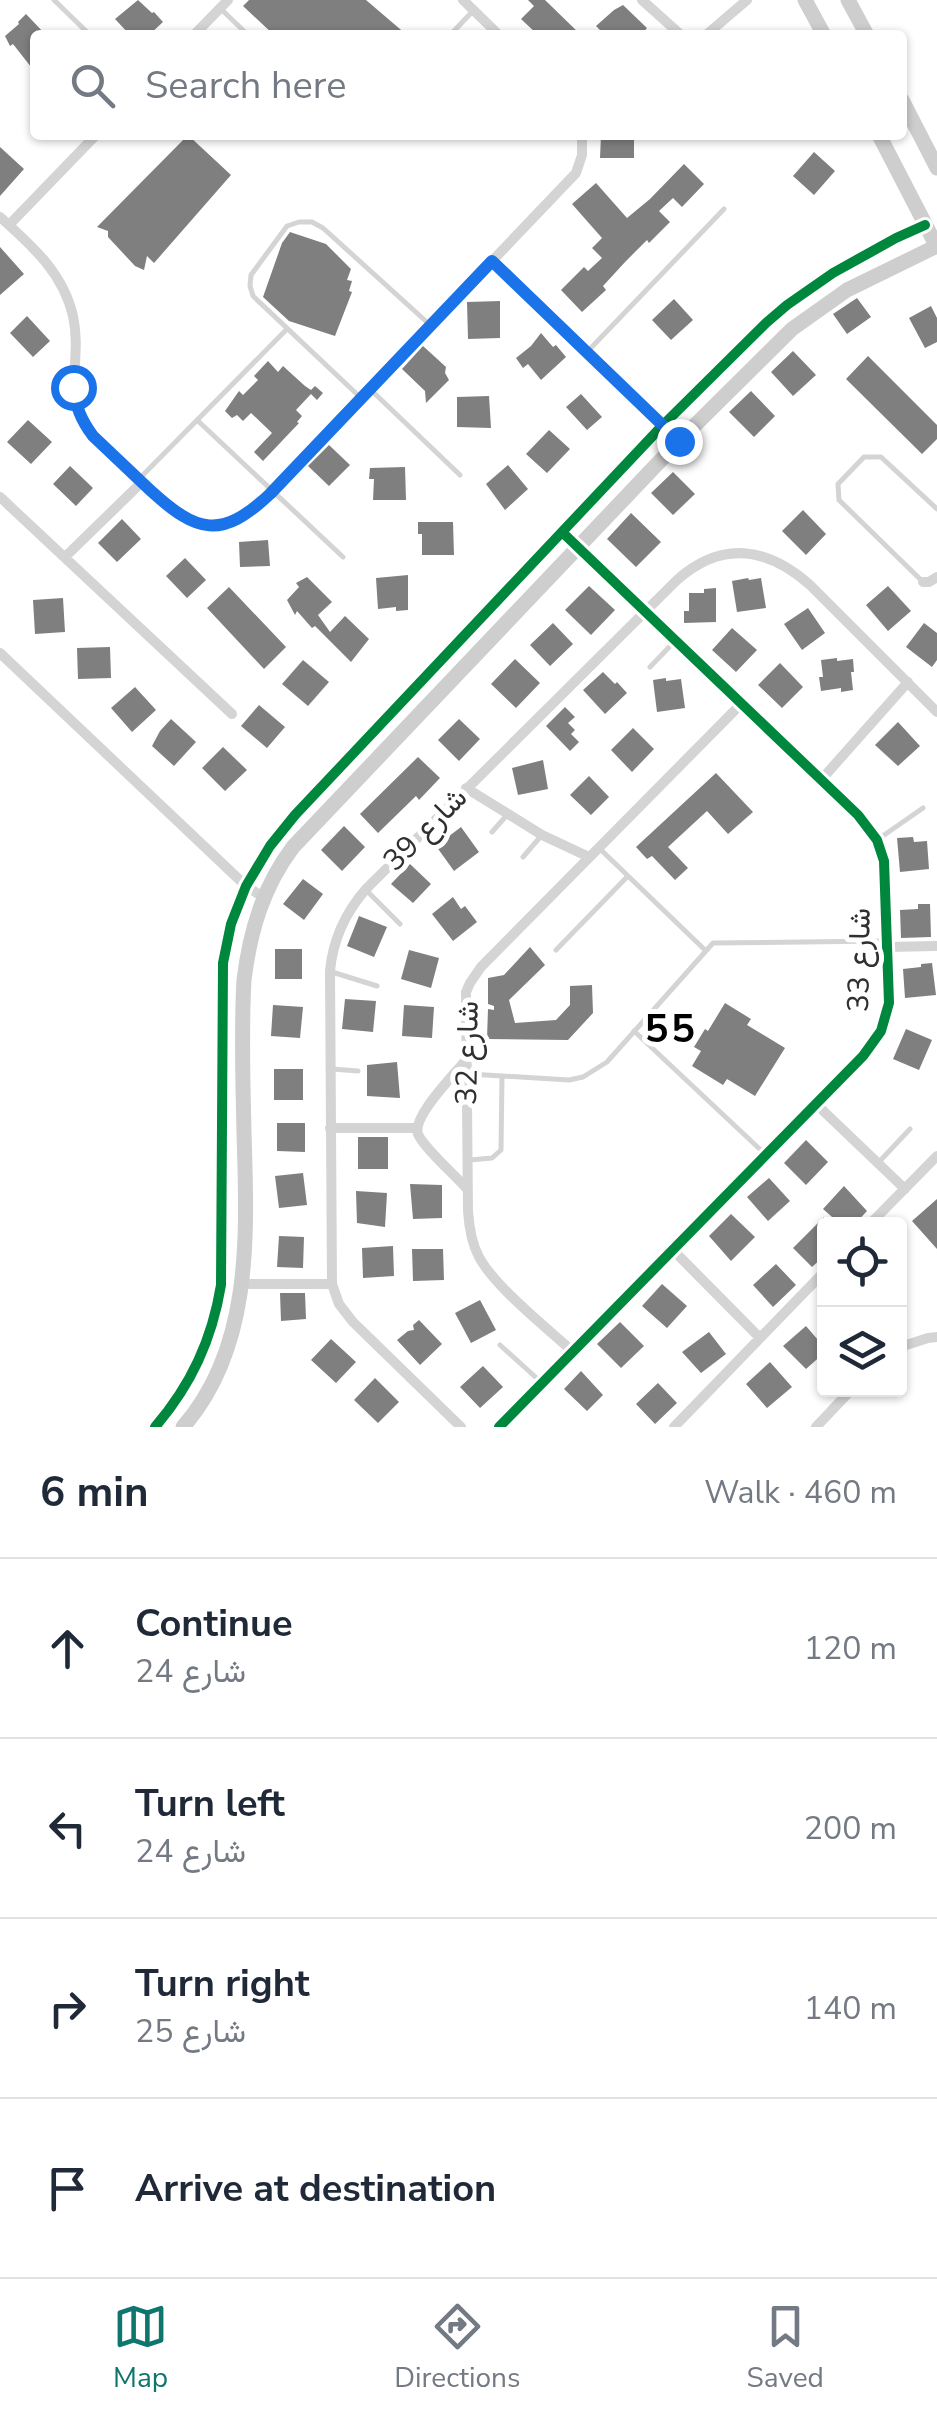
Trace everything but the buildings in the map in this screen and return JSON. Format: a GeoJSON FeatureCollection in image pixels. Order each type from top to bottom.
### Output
{"type":"FeatureCollection","features":[{"type":"Feature","properties":{"kind":"street"},"geometry":{"type":"LineString","coordinates":[[463,0],[494,30]]}},
{"type":"Feature","properties":{"kind":"street"},"geometry":{"type":"LineString","coordinates":[[642,0],[676,30]]}},
{"type":"Feature","properties":{"kind":"street"},"geometry":{"type":"LineString","coordinates":[[712,30],[747,0]]}},
{"type":"Feature","properties":{"kind":"street"},"geometry":{"type":"LineString","coordinates":[[804,0],[821,30]]}},
{"type":"Feature","properties":{"kind":"street"},"geometry":{"type":"LineString","coordinates":[[848,0],[864,30]]}},
{"type":"Feature","properties":{"kind":"street"},"geometry":{"type":"LineString","coordinates":[[199,30],[224,4]]}},
{"type":"Feature","properties":{"kind":"street"},"geometry":{"type":"LineString","coordinates":[[907,110],[937,168]]}},
{"type":"Feature","properties":{"kind":"street"},"geometry":{"type":"LineString","coordinates":[[91,140],[4,221],[40,253],[66,292],[76,338],[73,387],[82,422],[178,515],[209,525],[230,523],[244,516],[273,490],[576,173],[582,140]]}},
{"type":"Feature","properties":{"kind":"street"},"geometry":{"type":"LineString","coordinates":[[183,1427],[222,1362],[242,1284],[246,1213],[244,980],[251,934],[278,868],[292,848],[679,441],[792,329],[863,282],[937,246],[882,140]]}},
{"type":"Feature","properties":{"kind":"street"},"geometry":{"type":"LineString","coordinates":[[155,1427],[175,1404],[202,1355],[217,1309],[221,1285],[223,963],[246,886],[270,846],[662,426],[787,304],[881,246],[926,225]]}},
{"type":"Feature","properties":{"kind":"street"},"geometry":{"type":"LineString","coordinates":[[492,261],[679,441]]}},
{"type":"Feature","properties":{"kind":"street"},"geometry":{"type":"LineString","coordinates":[[65,557],[140,480]]}},
{"type":"Feature","properties":{"kind":"street"},"geometry":{"type":"LineString","coordinates":[[0,496],[232,714]]}},
{"type":"Feature","properties":{"kind":"street"},"geometry":{"type":"LineString","coordinates":[[562,532],[866,823],[878,840]]}},
{"type":"Feature","properties":{"kind":"street","name":"شارع 39"},"geometry":{"type":"LineString","coordinates":[[332,1284],[330,971],[342,923],[366,889],[686,572],[705,560],[726,554],[759,555],[780,562],[799,575],[937,712]]}},
{"type":"Feature","properties":{"kind":"street"},"geometry":{"type":"LineString","coordinates":[[923,582],[937,577]]}},
{"type":"Feature","properties":{"kind":"street"},"geometry":{"type":"LineString","coordinates":[[0,653],[246,886],[264,896]]}},
{"type":"Feature","properties":{"kind":"street"},"geometry":{"type":"LineString","coordinates":[[821,780],[908,682]]}},
{"type":"Feature","properties":{"kind":"street","name":"شارع 32"},"geometry":{"type":"LineString","coordinates":[[572,1352],[493,1277],[472,1240],[468,1226],[466,992],[475,974],[742,704]]}},
{"type":"Feature","properties":{"kind":"street"},"geometry":{"type":"LineString","coordinates":[[466,788],[542,836],[589,857]]}},
{"type":"Feature","properties":{"kind":"street","name":"شارع 33"},"geometry":{"type":"LineString","coordinates":[[499,1427],[863,1056],[881,1031],[889,1004],[884,861],[878,840]]}},
{"type":"Feature","properties":{"kind":"street"},"geometry":{"type":"LineString","coordinates":[[886,944],[937,946]]}},
{"type":"Feature","properties":{"kind":"street"},"geometry":{"type":"LineString","coordinates":[[466,1060],[421,1116],[417,1128],[421,1140],[468,1188]]}},
{"type":"Feature","properties":{"kind":"street"},"geometry":{"type":"LineString","coordinates":[[815,1103],[905,1189]]}},
{"type":"Feature","properties":{"kind":"street"},"geometry":{"type":"LineString","coordinates":[[330,1128],[417,1128]]}},
{"type":"Feature","properties":{"kind":"street"},"geometry":{"type":"LineString","coordinates":[[877,1217],[937,1156]]}},
{"type":"Feature","properties":{"kind":"street"},"geometry":{"type":"LineString","coordinates":[[672,1249],[760,1338]]}},
{"type":"Feature","properties":{"kind":"street"},"geometry":{"type":"LineString","coordinates":[[674,1427],[817,1279]]}},
{"type":"Feature","properties":{"kind":"street"},"geometry":{"type":"LineString","coordinates":[[242,1284],[332,1284],[353,1322],[461,1427]]}},
{"type":"Feature","properties":{"kind":"street"},"geometry":{"type":"LineString","coordinates":[[907,1344],[937,1338]]}},
{"type":"Feature","properties":{"kind":"street"},"geometry":{"type":"LineString","coordinates":[[816,1427],[844,1397]]}},
{"type":"Feature","properties":{"kind":"lane"},"geometry":{"type":"LineString","coordinates":[[54,0],[85,30]]}},
{"type":"Feature","properties":{"kind":"lane"},"geometry":{"type":"LineString","coordinates":[[224,4],[244,30]]}},
{"type":"Feature","properties":{"kind":"lane"},"geometry":{"type":"LineString","coordinates":[[455,30],[474,10]]}},
{"type":"Feature","properties":{"kind":"lane"},"geometry":{"type":"LineString","coordinates":[[586,353],[724,208]]}},
{"type":"Feature","properties":{"kind":"lane"},"geometry":{"type":"LineString","coordinates":[[360,398],[253,296],[251,275],[287,226],[312,222],[323,228],[430,325]]}},
{"type":"Feature","properties":{"kind":"lane"},"geometry":{"type":"LineString","coordinates":[[140,480],[287,329]]}},
{"type":"Feature","properties":{"kind":"lane"},"geometry":{"type":"LineString","coordinates":[[370,388],[460,476]]}},
{"type":"Feature","properties":{"kind":"lane"},"geometry":{"type":"LineString","coordinates":[[197,420],[343,557]]}},
{"type":"Feature","properties":{"kind":"lane"},"geometry":{"type":"LineString","coordinates":[[923,582],[839,500],[836,489],[864,458],[881,457],[937,509]]}},
{"type":"Feature","properties":{"kind":"lane"},"geometry":{"type":"LineString","coordinates":[[650,667],[676,640]]}},
{"type":"Feature","properties":{"kind":"lane"},"geometry":{"type":"LineString","coordinates":[[878,840],[923,808]]}},
{"type":"Feature","properties":{"kind":"lane"},"geometry":{"type":"LineString","coordinates":[[492,832],[508,814]]}},
{"type":"Feature","properties":{"kind":"lane"},"geometry":{"type":"LineString","coordinates":[[524,857],[542,836]]}},
{"type":"Feature","properties":{"kind":"lane"},"geometry":{"type":"LineString","coordinates":[[599,848],[706,951]]}},
{"type":"Feature","properties":{"kind":"lane"},"geometry":{"type":"LineString","coordinates":[[556,950],[628,876]]}},
{"type":"Feature","properties":{"kind":"lane"},"geometry":{"type":"LineString","coordinates":[[366,889],[400,924]]}},
{"type":"Feature","properties":{"kind":"lane"},"geometry":{"type":"LineString","coordinates":[[466,1074],[569,1080],[583,1076],[607,1062],[715,942],[886,944]]}},
{"type":"Feature","properties":{"kind":"lane"},"geometry":{"type":"LineString","coordinates":[[330,971],[377,986]]}},
{"type":"Feature","properties":{"kind":"lane"},"geometry":{"type":"LineString","coordinates":[[634,1031],[765,1154]]}},
{"type":"Feature","properties":{"kind":"lane"},"geometry":{"type":"LineString","coordinates":[[330,1069],[358,1071]]}},
{"type":"Feature","properties":{"kind":"lane"},"geometry":{"type":"LineString","coordinates":[[467,1160],[492,1158],[501,1150],[502,1076]]}},
{"type":"Feature","properties":{"kind":"lane"},"geometry":{"type":"LineString","coordinates":[[878,1163],[910,1129]]}},
{"type":"Feature","properties":{"kind":"lane"},"geometry":{"type":"LineString","coordinates":[[500,1346],[542,1383]]}},
{"type":"Feature","properties":{"kind":"cycle path"},"geometry":{"type":"LineString","coordinates":[[155,1427],[198,1361],[221,1285],[223,963],[231,924],[246,886],[270,846],[662,426],[766,323],[833,273],[925,225]]}},
{"type":"Feature","properties":{"kind":"cycle path"},"geometry":{"type":"LineString","coordinates":[[499,1427],[863,1056],[881,1031],[889,1003],[884,861],[877,840],[858,815],[562,532]]}},
{"type":"Feature","properties":{"kind":"district","name":"55"},"geometry":{"type":"Point","coordinates":[671,1028]}},
{"type":"Feature","properties":{"kind":"route"},"geometry":{"type":"LineString","coordinates":[[73,387],[82,422],[93,436],[178,515],[201,524],[230,523],[252,511],[270,494],[492,261],[679,441]]}}]}
